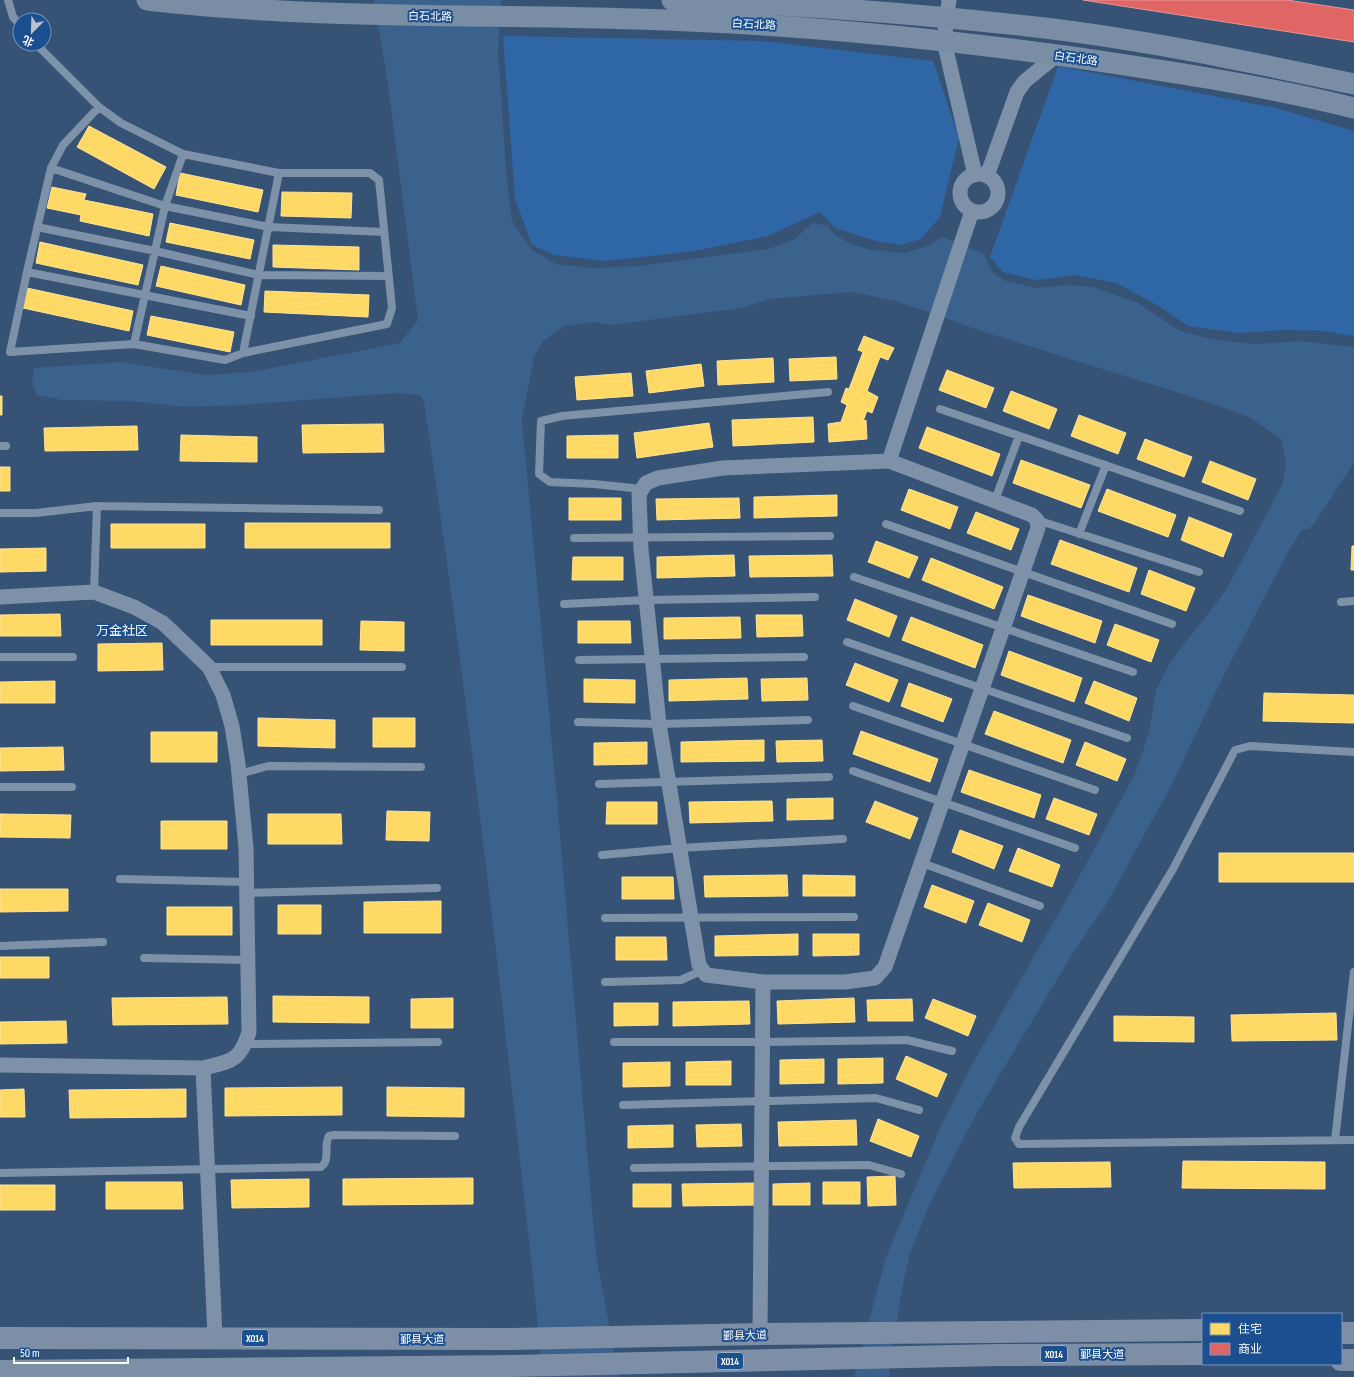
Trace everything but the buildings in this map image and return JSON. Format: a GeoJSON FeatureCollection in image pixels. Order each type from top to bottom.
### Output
{"type":"FeatureCollection","features":[{"type":"Feature","properties":{"kind":"main road","name":"白石北路"},"geometry":{"type":"LineString","coordinates":[[147,0],[250,10],[377,15],[634,18],[753,23],[944,41],[1057,55],[1159,70],[1292,93],[1354,108]]}},
{"type":"Feature","properties":{"kind":"main road","name":"白石北路"},"geometry":{"type":"LineString","coordinates":[[672,0],[948,9],[1028,26],[1165,46],[1354,84]]}},
{"type":"Feature","properties":{"kind":"main road","name":"鄞县大道"},"geometry":{"type":"LineString","coordinates":[[0,1338],[215,1337],[510,1339],[912,1332],[1202,1330]]}},
{"type":"Feature","properties":{"kind":"main road"},"geometry":{"type":"LineString","coordinates":[[1342,1333],[1354,1333]]}},
{"type":"Feature","properties":{"kind":"main road","name":"鄞县大道"},"geometry":{"type":"LineString","coordinates":[[0,1371],[512,1366],[905,1357],[1202,1354]]}},
{"type":"Feature","properties":{"kind":"main road"},"geometry":{"type":"LineString","coordinates":[[1342,1360],[1354,1360]]}},
{"type":"Feature","properties":{"kind":"street"},"geometry":{"type":"LineString","coordinates":[[948,9],[944,41],[981,175],[995,185],[997,191],[995,203],[985,211],[972,211],[963,203],[960,192],[964,181],[981,175],[1017,92],[1025,81],[1057,55]]}},
{"type":"Feature","properties":{"kind":"street"},"geometry":{"type":"LineString","coordinates":[[889,461],[972,211]]}},
{"type":"Feature","properties":{"kind":"street"},"geometry":{"type":"LineString","coordinates":[[889,461],[995,500],[1032,515],[1037,520],[1038,528],[886,967],[875,978],[845,982],[763,982],[706,975],[699,964],[659,724],[640,537],[639,494],[642,489],[646,483],[658,478],[722,468],[889,461]]}},
{"type":"Feature","properties":{"kind":"street"},"geometry":{"type":"LineString","coordinates":[[0,597],[94,592],[134,607],[163,623],[209,667],[223,695],[232,726],[239,774],[246,848],[249,1032],[242,1053],[229,1062],[203,1068],[0,1065]]}},
{"type":"Feature","properties":{"kind":"street"},"geometry":{"type":"LineString","coordinates":[[760,1334],[763,982]]}},
{"type":"Feature","properties":{"kind":"street"},"geometry":{"type":"LineString","coordinates":[[203,1068],[215,1337]]}},
{"type":"Feature","properties":{"kind":"lane"},"geometry":{"type":"LineString","coordinates":[[8,0],[12,12]]}},
{"type":"Feature","properties":{"kind":"lane"},"geometry":{"type":"LineString","coordinates":[[44,52],[99,107],[121,123],[184,154],[279,173],[370,174],[379,180],[392,308],[387,324],[243,353],[225,360],[134,344],[10,352],[51,168],[63,145],[99,107]]}},
{"type":"Feature","properties":{"kind":"lane"},"geometry":{"type":"LineString","coordinates":[[134,344],[165,206],[184,154]]}},
{"type":"Feature","properties":{"kind":"lane"},"geometry":{"type":"LineString","coordinates":[[51,168],[165,206],[269,227],[384,232]]}},
{"type":"Feature","properties":{"kind":"lane"},"geometry":{"type":"LineString","coordinates":[[243,353],[279,173]]}},
{"type":"Feature","properties":{"kind":"lane"},"geometry":{"type":"LineString","coordinates":[[37,227],[155,251],[259,275],[389,276]]}},
{"type":"Feature","properties":{"kind":"lane"},"geometry":{"type":"LineString","coordinates":[[27,272],[251,316]]}},
{"type":"Feature","properties":{"kind":"lane"},"geometry":{"type":"LineString","coordinates":[[642,489],[594,484],[550,482],[539,474],[541,421],[562,416],[828,392]]}},
{"type":"Feature","properties":{"kind":"lane"},"geometry":{"type":"LineString","coordinates":[[940,409],[1240,511]]}},
{"type":"Feature","properties":{"kind":"lane"},"geometry":{"type":"LineString","coordinates":[[995,500],[1019,436]]}},
{"type":"Feature","properties":{"kind":"lane"},"geometry":{"type":"LineString","coordinates":[[1079,534],[1106,465]]}},
{"type":"Feature","properties":{"kind":"lane"},"geometry":{"type":"LineString","coordinates":[[0,513],[36,513],[97,506],[379,510]]}},
{"type":"Feature","properties":{"kind":"lane"},"geometry":{"type":"LineString","coordinates":[[94,592],[97,506]]}},
{"type":"Feature","properties":{"kind":"lane"},"geometry":{"type":"LineString","coordinates":[[1037,520],[1199,572]]}},
{"type":"Feature","properties":{"kind":"lane"},"geometry":{"type":"LineString","coordinates":[[886,524],[1172,624]]}},
{"type":"Feature","properties":{"kind":"lane"},"geometry":{"type":"LineString","coordinates":[[574,538],[830,536]]}},
{"type":"Feature","properties":{"kind":"lane"},"geometry":{"type":"LineString","coordinates":[[854,577],[1133,672]]}},
{"type":"Feature","properties":{"kind":"lane"},"geometry":{"type":"LineString","coordinates":[[564,604],[646,600],[815,597]]}},
{"type":"Feature","properties":{"kind":"lane"},"geometry":{"type":"LineString","coordinates":[[1341,602],[1354,601]]}},
{"type":"Feature","properties":{"kind":"lane"},"geometry":{"type":"LineString","coordinates":[[847,642],[1127,738]]}},
{"type":"Feature","properties":{"kind":"lane"},"geometry":{"type":"LineString","coordinates":[[0,657],[73,656]]}},
{"type":"Feature","properties":{"kind":"lane"},"geometry":{"type":"LineString","coordinates":[[579,660],[804,657]]}},
{"type":"Feature","properties":{"kind":"lane"},"geometry":{"type":"LineString","coordinates":[[209,667],[402,667]]}},
{"type":"Feature","properties":{"kind":"lane"},"geometry":{"type":"LineString","coordinates":[[853,706],[1095,790]]}},
{"type":"Feature","properties":{"kind":"lane"},"geometry":{"type":"LineString","coordinates":[[578,722],[659,724],[808,720]]}},
{"type":"Feature","properties":{"kind":"lane"},"geometry":{"type":"LineString","coordinates":[[1354,752],[1250,746],[1235,750],[1173,869],[1019,1127],[1015,1138],[1020,1144],[1354,1140]]}},
{"type":"Feature","properties":{"kind":"lane"},"geometry":{"type":"LineString","coordinates":[[239,774],[268,766],[421,767]]}},
{"type":"Feature","properties":{"kind":"lane"},"geometry":{"type":"LineString","coordinates":[[853,771],[1075,848]]}},
{"type":"Feature","properties":{"kind":"lane"},"geometry":{"type":"LineString","coordinates":[[599,784],[829,777]]}},
{"type":"Feature","properties":{"kind":"lane"},"geometry":{"type":"LineString","coordinates":[[0,787],[72,787]]}},
{"type":"Feature","properties":{"kind":"lane"},"geometry":{"type":"LineString","coordinates":[[602,855],[680,848],[843,840]]}},
{"type":"Feature","properties":{"kind":"lane"},"geometry":{"type":"LineString","coordinates":[[922,863],[1040,906]]}},
{"type":"Feature","properties":{"kind":"lane"},"geometry":{"type":"LineString","coordinates":[[120,879],[246,888],[437,888]]}},
{"type":"Feature","properties":{"kind":"lane"},"geometry":{"type":"LineString","coordinates":[[605,918],[854,917]]}},
{"type":"Feature","properties":{"kind":"lane"},"geometry":{"type":"LineString","coordinates":[[0,946],[103,942]]}},
{"type":"Feature","properties":{"kind":"lane"},"geometry":{"type":"LineString","coordinates":[[144,958],[248,960]]}},
{"type":"Feature","properties":{"kind":"lane"},"geometry":{"type":"LineString","coordinates":[[605,982],[681,980],[703,970]]}},
{"type":"Feature","properties":{"kind":"lane"},"geometry":{"type":"LineString","coordinates":[[1334,1140],[1354,972]]}},
{"type":"Feature","properties":{"kind":"lane"},"geometry":{"type":"LineString","coordinates":[[614,1042],[907,1040],[952,1051]]}},
{"type":"Feature","properties":{"kind":"lane"},"geometry":{"type":"LineString","coordinates":[[245,1044],[438,1042]]}},
{"type":"Feature","properties":{"kind":"lane"},"geometry":{"type":"LineString","coordinates":[[623,1105],[876,1098],[919,1110]]}},
{"type":"Feature","properties":{"kind":"lane"},"geometry":{"type":"LineString","coordinates":[[0,1173],[321,1167],[325,1164],[327,1140],[329,1136],[456,1136]]}},
{"type":"Feature","properties":{"kind":"lane"},"geometry":{"type":"LineString","coordinates":[[634,1168],[869,1165],[901,1174]]}},
{"type":"Feature","properties":{"kind":"shaded area"},"geometry":{"type":"Polygon","coordinates":[[[374,0],[502,0],[498,47],[506,169],[512,221],[531,249],[556,264],[591,268],[638,266],[768,249],[793,240],[813,223],[828,226],[835,235],[851,244],[871,250],[905,253],[928,246],[943,237],[984,254],[992,272],[1006,281],[1037,288],[1067,285],[1093,287],[1138,303],[1182,332],[1217,340],[1255,344],[1301,341],[1354,347],[1354,463],[1316,521],[1309,529],[1302,530],[1288,552],[1224,675],[1172,784],[1107,903],[1073,953],[978,1111],[931,1201],[910,1253],[901,1294],[889,1377],[854,1377],[886,1257],[940,1128],[974,1061],[1068,897],[1135,774],[1149,733],[1156,690],[1171,661],[1226,590],[1282,485],[1286,464],[1281,439],[1251,418],[1205,401],[984,332],[896,301],[851,292],[770,299],[742,308],[610,325],[595,322],[565,326],[543,341],[534,357],[522,420],[556,788],[596,1255],[619,1377],[543,1377],[520,1160],[477,793],[457,636],[424,402],[420,395],[397,393],[242,405],[188,407],[128,401],[62,400],[37,395],[32,381],[34,368],[121,362],[205,375],[251,372],[400,343],[418,320],[388,85],[374,0]]]}},
{"type":"Feature","properties":{"kind":"shaded area"},"geometry":{"type":"Polygon","coordinates":[[[503,36],[763,41],[933,61],[959,138],[940,217],[921,239],[901,245],[876,241],[835,228],[820,212],[768,236],[695,251],[606,261],[554,255],[532,245],[515,199],[503,36]]]}},
{"type":"Feature","properties":{"kind":"shaded area"},"geometry":{"type":"Polygon","coordinates":[[[1058,66],[1276,108],[1354,131],[1354,336],[1323,331],[1288,330],[1239,333],[1188,326],[1157,305],[1116,283],[1076,275],[1036,280],[1003,272],[990,257],[1058,66]]]}},
{"type":"Feature","properties":{"kind":"district","name":"万金社区"},"geometry":{"type":"Point","coordinates":[122,630]}}]}
